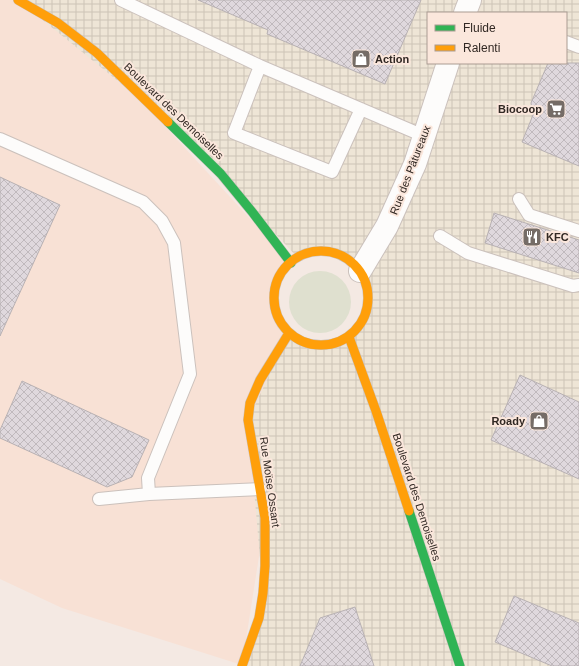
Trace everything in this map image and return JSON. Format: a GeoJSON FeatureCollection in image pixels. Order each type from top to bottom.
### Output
{"type":"FeatureCollection","features":[{"type":"Feature","properties":{"kind":"street","name":"Boulevard des Demoiselles"},"geometry":{"type":"LineString","coordinates":[[18,0],[58,23],[86,44],[142,95],[221,174],[253,213],[290,263]]}},
{"type":"Feature","properties":{"kind":"street"},"geometry":{"type":"LineString","coordinates":[[465,12],[470,0]]}},
{"type":"Feature","properties":{"kind":"street","name":"Rue des Pâtureaux"},"geometry":{"type":"LineString","coordinates":[[360,271],[387,226],[414,164],[448,64]]}},
{"type":"Feature","properties":{"kind":"street"},"geometry":{"type":"LineString","coordinates":[[312,252],[328,252],[348,260],[360,271],[367,284],[369,300],[363,321],[349,337],[332,344],[311,344],[289,333],[282,324],[276,309],[275,294],[279,278],[290,263],[312,252]]}},
{"type":"Feature","properties":{"kind":"street","name":"Rue Moïse Ossant"},"geometry":{"type":"LineString","coordinates":[[242,666],[259,618],[263,593],[265,562],[265,518],[248,420],[250,403],[260,380],[289,333]]}},
{"type":"Feature","properties":{"kind":"street","name":"Boulevard des Demoiselles"},"geometry":{"type":"LineString","coordinates":[[349,337],[376,411],[460,666]]}},
{"type":"Feature","properties":{"kind":"lane"},"geometry":{"type":"LineString","coordinates":[[121,0],[260,66],[424,136]]}},
{"type":"Feature","properties":{"kind":"lane"},"geometry":{"type":"LineString","coordinates":[[567,42],[579,47]]}},
{"type":"Feature","properties":{"kind":"lane"},"geometry":{"type":"LineString","coordinates":[[260,66],[234,133],[332,172],[361,109]]}},
{"type":"Feature","properties":{"kind":"lane"},"geometry":{"type":"LineString","coordinates":[[0,139],[144,202],[162,221],[174,243],[190,374],[148,478],[149,494]]}},
{"type":"Feature","properties":{"kind":"lane"},"geometry":{"type":"LineString","coordinates":[[519,199],[529,215],[579,231]]}},
{"type":"Feature","properties":{"kind":"lane"},"geometry":{"type":"LineString","coordinates":[[440,236],[468,253],[573,286],[579,285]]}},
{"type":"Feature","properties":{"kind":"lane"},"geometry":{"type":"LineString","coordinates":[[98,499],[149,494],[260,489]]}},
{"type":"Feature","properties":{"kind":"shaded area"},"geometry":{"type":"Polygon","coordinates":[[[0,0],[18,0],[97,53],[291,263],[279,278],[275,294],[276,309],[282,324],[289,333],[265,518],[242,665],[62,608],[0,579],[0,0]]]}},
{"type":"Feature","properties":{"kind":"shaded area"},"geometry":{"type":"Polygon","coordinates":[[[18,0],[579,0],[579,666],[242,666],[263,593],[248,420],[289,333],[311,344],[332,344],[349,337],[363,321],[369,300],[367,284],[360,271],[349,260],[328,251],[312,252],[298,258],[177,129],[18,0]]]}},
{"type":"Feature","properties":{"kind":"green space"},"geometry":{"type":"Polygon","coordinates":[[[320,271],[332,273],[342,280],[349,290],[351,302],[349,314],[342,324],[332,331],[320,333],[308,331],[298,324],[291,314],[289,302],[291,290],[298,280],[308,273],[320,271]]]}},
{"type":"Feature","properties":{"kind":"building","name":"Action"},"geometry":{"type":"Polygon","coordinates":[[[198,0],[421,0],[385,84],[267,34],[268,30],[198,0]]]}},
{"type":"Feature","properties":{"kind":"building","name":"Biocoop"},"geometry":{"type":"Polygon","coordinates":[[[579,63],[579,166],[522,142],[533,115],[531,103],[548,64],[579,63]]]}},
{"type":"Feature","properties":{"kind":"building"},"geometry":{"type":"Polygon","coordinates":[[[0,177],[60,205],[0,336],[0,177]]]}},
{"type":"Feature","properties":{"kind":"building"},"geometry":{"type":"Polygon","coordinates":[[[494,213],[579,240],[579,273],[485,243],[494,213]]]}},
{"type":"Feature","properties":{"kind":"building","name":"Roady"},"geometry":{"type":"Polygon","coordinates":[[[520,375],[579,402],[579,479],[491,440],[520,375]]]}},
{"type":"Feature","properties":{"kind":"building"},"geometry":{"type":"Polygon","coordinates":[[[22,381],[149,440],[132,477],[107,487],[0,438],[0,430],[22,381]]]}},
{"type":"Feature","properties":{"kind":"building"},"geometry":{"type":"Polygon","coordinates":[[[514,596],[579,623],[579,666],[552,666],[495,642],[514,596]]]}},
{"type":"Feature","properties":{"kind":"building"},"geometry":{"type":"Polygon","coordinates":[[[355,607],[374,666],[300,666],[320,618],[355,607]]]}},
{"type":"Feature","properties":{"kind":"traffic: fast"},"geometry":{"type":"LineString","coordinates":[[168,122],[221,174],[291,263]]}},
{"type":"Feature","properties":{"kind":"traffic: fast"},"geometry":{"type":"LineString","coordinates":[[409,511],[460,666]]}},
{"type":"Feature","properties":{"kind":"traffic: slow"},"geometry":{"type":"LineString","coordinates":[[18,0],[58,23],[97,53],[168,122]]}},
{"type":"Feature","properties":{"kind":"traffic: slow"},"geometry":{"type":"LineString","coordinates":[[321,251],[339,255],[354,265],[364,280],[368,298],[364,316],[354,331],[339,341],[321,345],[303,341],[288,331],[278,316],[274,298],[278,280],[288,265],[303,255],[321,251]]}},
{"type":"Feature","properties":{"kind":"traffic: slow"},"geometry":{"type":"LineString","coordinates":[[242,666],[259,618],[265,566],[265,518],[248,420],[250,403],[260,380],[289,333]]}},
{"type":"Feature","properties":{"kind":"traffic: slow"},"geometry":{"type":"LineString","coordinates":[[349,337],[376,411],[409,511]]}},
{"type":"Feature","properties":{"kind":"place","name":"Action"},"geometry":{"type":"Point","coordinates":[361,59]}},
{"type":"Feature","properties":{"kind":"place","name":"Biocoop"},"geometry":{"type":"Point","coordinates":[556,109]}},
{"type":"Feature","properties":{"kind":"place","name":"KFC"},"geometry":{"type":"Point","coordinates":[532,237]}},
{"type":"Feature","properties":{"kind":"place","name":"Roady"},"geometry":{"type":"Point","coordinates":[539,421]}}]}
